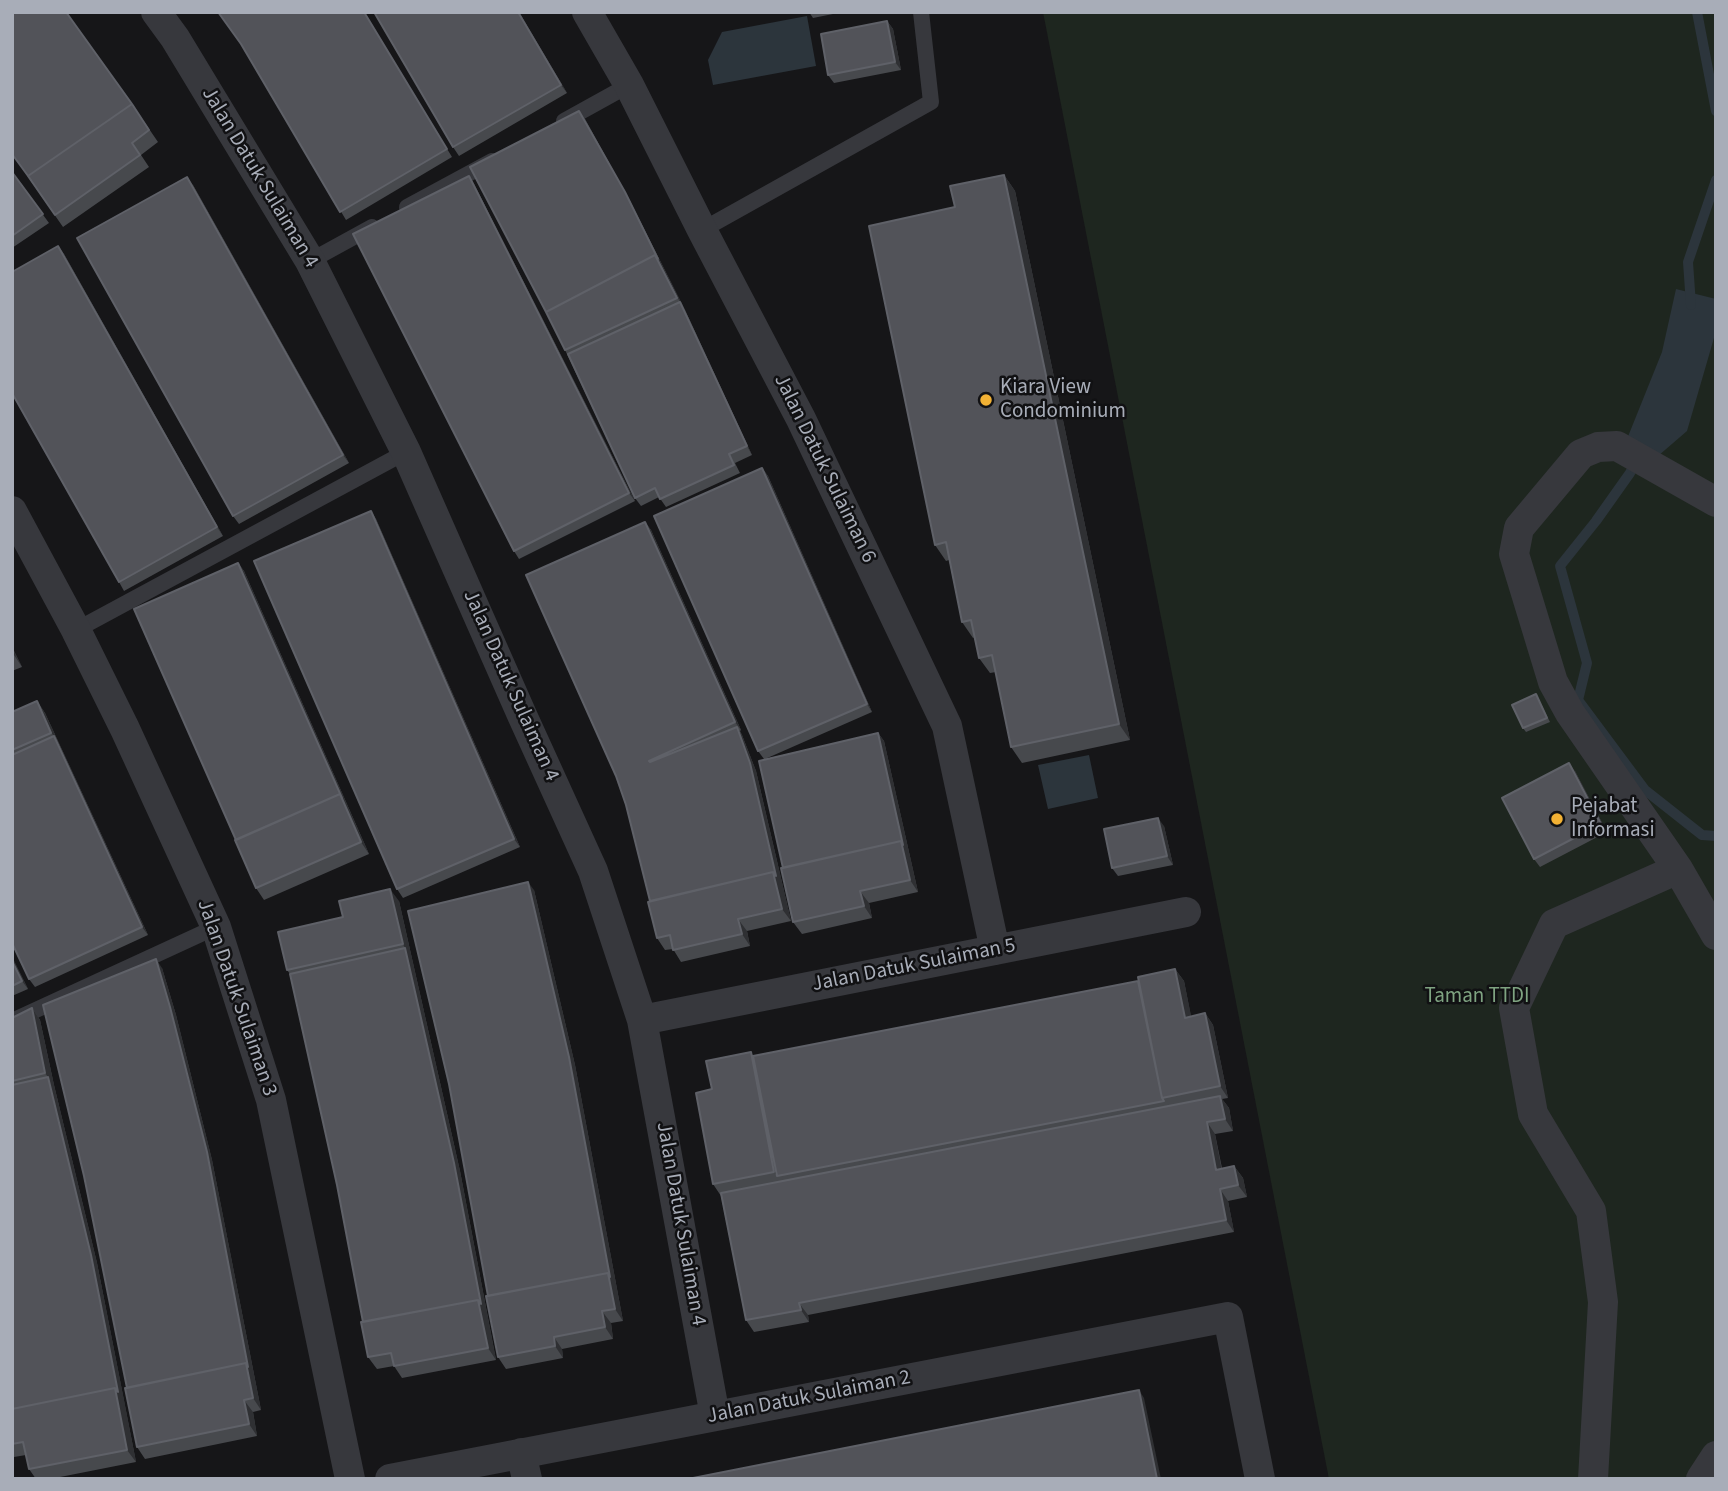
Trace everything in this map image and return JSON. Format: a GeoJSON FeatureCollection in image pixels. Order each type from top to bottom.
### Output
{"type":"FeatureCollection","features":[{"type":"Feature","properties":{"kind":"street","name":"Jalan Datuk Sulaiman 4"},"geometry":{"type":"LineString","coordinates":[[156,12],[175,38],[310,261],[406,452],[593,870],[642,1020],[715,1416]]}},
{"type":"Feature","properties":{"kind":"street","name":"Jalan Datuk Sulaiman 6"},"geometry":{"type":"LineString","coordinates":[[587,12],[629,85],[802,419],[947,726],[995,950]]}},
{"type":"Feature","properties":{"kind":"street"},"geometry":{"type":"LineString","coordinates":[[1716,502],[1618,446],[1598,447],[1581,454],[1519,528],[1514,554],[1553,682],[1570,713],[1678,869],[1716,936]]}},
{"type":"Feature","properties":{"kind":"street","name":"Jalan Datuk Sulaiman 3"},"geometry":{"type":"LineString","coordinates":[[12,512],[76,630],[125,729],[216,927],[271,1100],[350,1479]]}},
{"type":"Feature","properties":{"kind":"street"},"geometry":{"type":"LineString","coordinates":[[1593,1479],[1603,1302],[1591,1211],[1533,1114],[1514,1008],[1554,924],[1678,869]]}},
{"type":"Feature","properties":{"kind":"street","name":"Jalan Datuk Sulaiman 5"},"geometry":{"type":"LineString","coordinates":[[642,1020],[1186,912]]}},
{"type":"Feature","properties":{"kind":"street","name":"Jalan Datuk Sulaiman 2"},"geometry":{"type":"LineString","coordinates":[[390,1479],[524,1466],[715,1416],[1228,1317],[1260,1479]]}},
{"type":"Feature","properties":{"kind":"street"},"geometry":{"type":"LineString","coordinates":[[1701,1479],[1716,1456]]}},
{"type":"Feature","properties":{"kind":"lane"},"geometry":{"type":"LineString","coordinates":[[702,230],[931,102],[921,12]]}},
{"type":"Feature","properties":{"kind":"lane"},"geometry":{"type":"LineString","coordinates":[[555,125],[629,85]]}},
{"type":"Feature","properties":{"kind":"lane"},"geometry":{"type":"LineString","coordinates":[[310,261],[506,153]]}},
{"type":"Feature","properties":{"kind":"lane"},"geometry":{"type":"LineString","coordinates":[[76,630],[406,452]]}},
{"type":"Feature","properties":{"kind":"lane"},"geometry":{"type":"LineString","coordinates":[[12,1021],[216,927]]}},
{"type":"Feature","properties":{"kind":"green space","name":"Taman TTDI"},"geometry":{"type":"Polygon","coordinates":[[[1043,12],[1716,12],[1716,1479],[1329,1479],[1043,12]]]}},
{"type":"Feature","properties":{"kind":"shaded area"},"geometry":{"type":"Polygon","coordinates":[[[807,16],[816,66],[713,85],[708,60],[722,32],[807,16]]]}},
{"type":"Feature","properties":{"kind":"shaded area"},"geometry":{"type":"Polygon","coordinates":[[[1676,289],[1716,299],[1716,331],[1687,431],[1658,456],[1627,439],[1662,352],[1676,289]]]}},
{"type":"Feature","properties":{"kind":"shaded area"},"geometry":{"type":"Polygon","coordinates":[[[1089,755],[1098,798],[1048,809],[1038,765],[1089,755]]]}},
{"type":"Feature","properties":{"kind":"building"},"geometry":{"type":"Polygon","coordinates":[[[12,12],[66,12],[132,104],[28,176],[12,154],[12,12]]]}},
{"type":"Feature","properties":{"kind":"building"},"geometry":{"type":"Polygon","coordinates":[[[218,12],[364,12],[447,149],[340,212],[241,44],[218,12]]]}},
{"type":"Feature","properties":{"kind":"building"},"geometry":{"type":"Polygon","coordinates":[[[374,12],[518,12],[561,85],[453,147],[374,12]]]}},
{"type":"Feature","properties":{"kind":"building"},"geometry":{"type":"Polygon","coordinates":[[[887,21],[895,62],[828,75],[821,34],[887,21]]]}},
{"type":"Feature","properties":{"kind":"building"},"geometry":{"type":"Polygon","coordinates":[[[132,104],[149,130],[132,143],[140,155],[55,215],[28,176],[132,104]]]}},
{"type":"Feature","properties":{"kind":"building"},"geometry":{"type":"Polygon","coordinates":[[[579,111],[625,192],[658,259],[655,255],[546,312],[470,167],[579,111]]]}},
{"type":"Feature","properties":{"kind":"building"},"geometry":{"type":"Polygon","coordinates":[[[12,172],[43,214],[12,236],[12,172]]]}},
{"type":"Feature","properties":{"kind":"building","name":"Kiara View Condominium"},"geometry":{"type":"Polygon","coordinates":[[[1004,175],[1119,724],[1011,747],[992,655],[979,658],[971,620],[962,622],[946,542],[935,545],[869,226],[955,207],[950,186],[1004,175]]]}},
{"type":"Feature","properties":{"kind":"building"},"geometry":{"type":"Polygon","coordinates":[[[469,176],[629,493],[514,551],[353,234],[469,176]]]}},
{"type":"Feature","properties":{"kind":"building"},"geometry":{"type":"Polygon","coordinates":[[[187,177],[343,455],[233,516],[77,238],[187,177]]]}},
{"type":"Feature","properties":{"kind":"building"},"geometry":{"type":"Polygon","coordinates":[[[58,246],[217,527],[119,582],[12,393],[12,272],[58,246]]]}},
{"type":"Feature","properties":{"kind":"building"},"geometry":{"type":"Polygon","coordinates":[[[655,255],[677,298],[565,350],[546,312],[655,255]]]}},
{"type":"Feature","properties":{"kind":"building"},"geometry":{"type":"Polygon","coordinates":[[[680,302],[747,446],[729,454],[734,465],[660,499],[655,488],[635,498],[568,354],[680,302]]]}},
{"type":"Feature","properties":{"kind":"building"},"geometry":{"type":"Polygon","coordinates":[[[762,468],[867,704],[758,751],[654,516],[762,468]]]}},
{"type":"Feature","properties":{"kind":"building"},"geometry":{"type":"Polygon","coordinates":[[[371,511],[514,839],[397,889],[254,561],[371,511]]]}},
{"type":"Feature","properties":{"kind":"building"},"geometry":{"type":"Polygon","coordinates":[[[645,522],[735,722],[649,761],[737,727],[750,763],[776,876],[773,872],[650,901],[616,776],[526,575],[645,522]]]}},
{"type":"Feature","properties":{"kind":"building"},"geometry":{"type":"Polygon","coordinates":[[[238,563],[342,798],[340,794],[236,840],[134,609],[238,563]]]}},
{"type":"Feature","properties":{"kind":"building"},"geometry":{"type":"Polygon","coordinates":[[[1536,694],[1547,718],[1523,728],[1512,705],[1536,694]]]}},
{"type":"Feature","properties":{"kind":"building"},"geometry":{"type":"Polygon","coordinates":[[[37,701],[51,733],[12,750],[12,712],[37,701]]]}},
{"type":"Feature","properties":{"kind":"building"},"geometry":{"type":"Polygon","coordinates":[[[878,733],[903,845],[901,841],[783,868],[759,761],[878,733]]]}},
{"type":"Feature","properties":{"kind":"building"},"geometry":{"type":"Polygon","coordinates":[[[54,736],[142,927],[29,979],[12,943],[12,755],[54,736]]]}},
{"type":"Feature","properties":{"kind":"building","name":"Pejabat Informasi"},"geometry":{"type":"Polygon","coordinates":[[[1569,763],[1601,824],[1534,859],[1502,798],[1569,763]]]}},
{"type":"Feature","properties":{"kind":"building"},"geometry":{"type":"Polygon","coordinates":[[[340,794],[361,842],[256,888],[235,840],[340,794]]]}},
{"type":"Feature","properties":{"kind":"building"},"geometry":{"type":"Polygon","coordinates":[[[1158,818],[1167,856],[1112,868],[1104,829],[1158,818]]]}},
{"type":"Feature","properties":{"kind":"building"},"geometry":{"type":"Polygon","coordinates":[[[901,841],[910,880],[860,891],[864,906],[793,922],[781,868],[901,841]]]}},
{"type":"Feature","properties":{"kind":"building"},"geometry":{"type":"Polygon","coordinates":[[[773,872],[782,909],[738,919],[742,934],[673,950],[670,935],[657,938],[648,902],[773,872]]]}},
{"type":"Feature","properties":{"kind":"building"},"geometry":{"type":"Polygon","coordinates":[[[528,882],[569,1057],[610,1277],[608,1273],[488,1296],[449,1084],[408,911],[528,882]]]}},
{"type":"Feature","properties":{"kind":"building"},"geometry":{"type":"Polygon","coordinates":[[[390,889],[403,944],[287,970],[278,932],[343,917],[339,901],[390,889]]]}},
{"type":"Feature","properties":{"kind":"building"},"geometry":{"type":"Polygon","coordinates":[[[405,948],[454,1163],[481,1304],[478,1300],[363,1322],[337,1185],[290,974],[405,948]]]}},
{"type":"Feature","properties":{"kind":"building"},"geometry":{"type":"Polygon","coordinates":[[[156,959],[207,1152],[248,1367],[246,1363],[127,1388],[84,1176],[43,1005],[156,959]]]}},
{"type":"Feature","properties":{"kind":"building"},"geometry":{"type":"Polygon","coordinates":[[[12,961],[22,981],[12,986],[12,961]]]}},
{"type":"Feature","properties":{"kind":"building"},"geometry":{"type":"Polygon","coordinates":[[[1175,969],[1185,1018],[1205,1013],[1220,1086],[1162,1098],[1138,977],[1175,969]]]}},
{"type":"Feature","properties":{"kind":"building"},"geometry":{"type":"Polygon","coordinates":[[[1138,981],[1164,1101],[777,1176],[753,1056],[1138,981]]]}},
{"type":"Feature","properties":{"kind":"building"},"geometry":{"type":"Polygon","coordinates":[[[32,1008],[45,1073],[12,1081],[12,1018],[32,1008]]]}},
{"type":"Feature","properties":{"kind":"building"},"geometry":{"type":"Polygon","coordinates":[[[751,1052],[774,1172],[713,1184],[696,1093],[712,1089],[706,1061],[751,1052]]]}},
{"type":"Feature","properties":{"kind":"building"},"geometry":{"type":"Polygon","coordinates":[[[48,1077],[91,1255],[118,1392],[115,1388],[12,1409],[12,1085],[48,1077]]]}},
{"type":"Feature","properties":{"kind":"building"},"geometry":{"type":"Polygon","coordinates":[[[1220,1096],[1225,1119],[1207,1122],[1216,1170],[1234,1166],[1238,1185],[1220,1189],[1226,1220],[799,1303],[801,1310],[746,1320],[721,1193],[1220,1096]]]}},
{"type":"Feature","properties":{"kind":"building"},"geometry":{"type":"Polygon","coordinates":[[[608,1273],[615,1309],[602,1311],[605,1327],[554,1337],[555,1346],[498,1357],[486,1296],[608,1273]]]}},
{"type":"Feature","properties":{"kind":"building"},"geometry":{"type":"Polygon","coordinates":[[[478,1300],[488,1348],[394,1366],[391,1353],[368,1357],[361,1322],[478,1300]]]}},
{"type":"Feature","properties":{"kind":"building"},"geometry":{"type":"Polygon","coordinates":[[[246,1363],[253,1398],[244,1400],[249,1424],[137,1447],[125,1388],[246,1363]]]}},
{"type":"Feature","properties":{"kind":"building"},"geometry":{"type":"Polygon","coordinates":[[[115,1388],[127,1450],[29,1469],[23,1442],[12,1444],[12,1409],[115,1388]]]}},
{"type":"Feature","properties":{"kind":"building"},"geometry":{"type":"Polygon","coordinates":[[[1139,1390],[1157,1479],[688,1479],[1139,1390]]]}},
{"type":"Feature","properties":{"kind":"waterway"},"geometry":{"type":"LineString","coordinates":[[1697,12],[1716,111]]}},
{"type":"Feature","properties":{"kind":"waterway"},"geometry":{"type":"LineString","coordinates":[[1691,305],[1688,262],[1716,180]]}},
{"type":"Feature","properties":{"kind":"waterway"},"geometry":{"type":"LineString","coordinates":[[1636,461],[1596,521],[1560,566],[1587,663],[1578,700],[1645,790],[1702,835],[1716,836]]}},
{"type":"Feature","properties":{"kind":"place","name":"Kiara View Condominium"},"geometry":{"type":"Point","coordinates":[986,400]}},
{"type":"Feature","properties":{"kind":"place","name":"Pejabat Informasi"},"geometry":{"type":"Point","coordinates":[1557,819]}}]}
